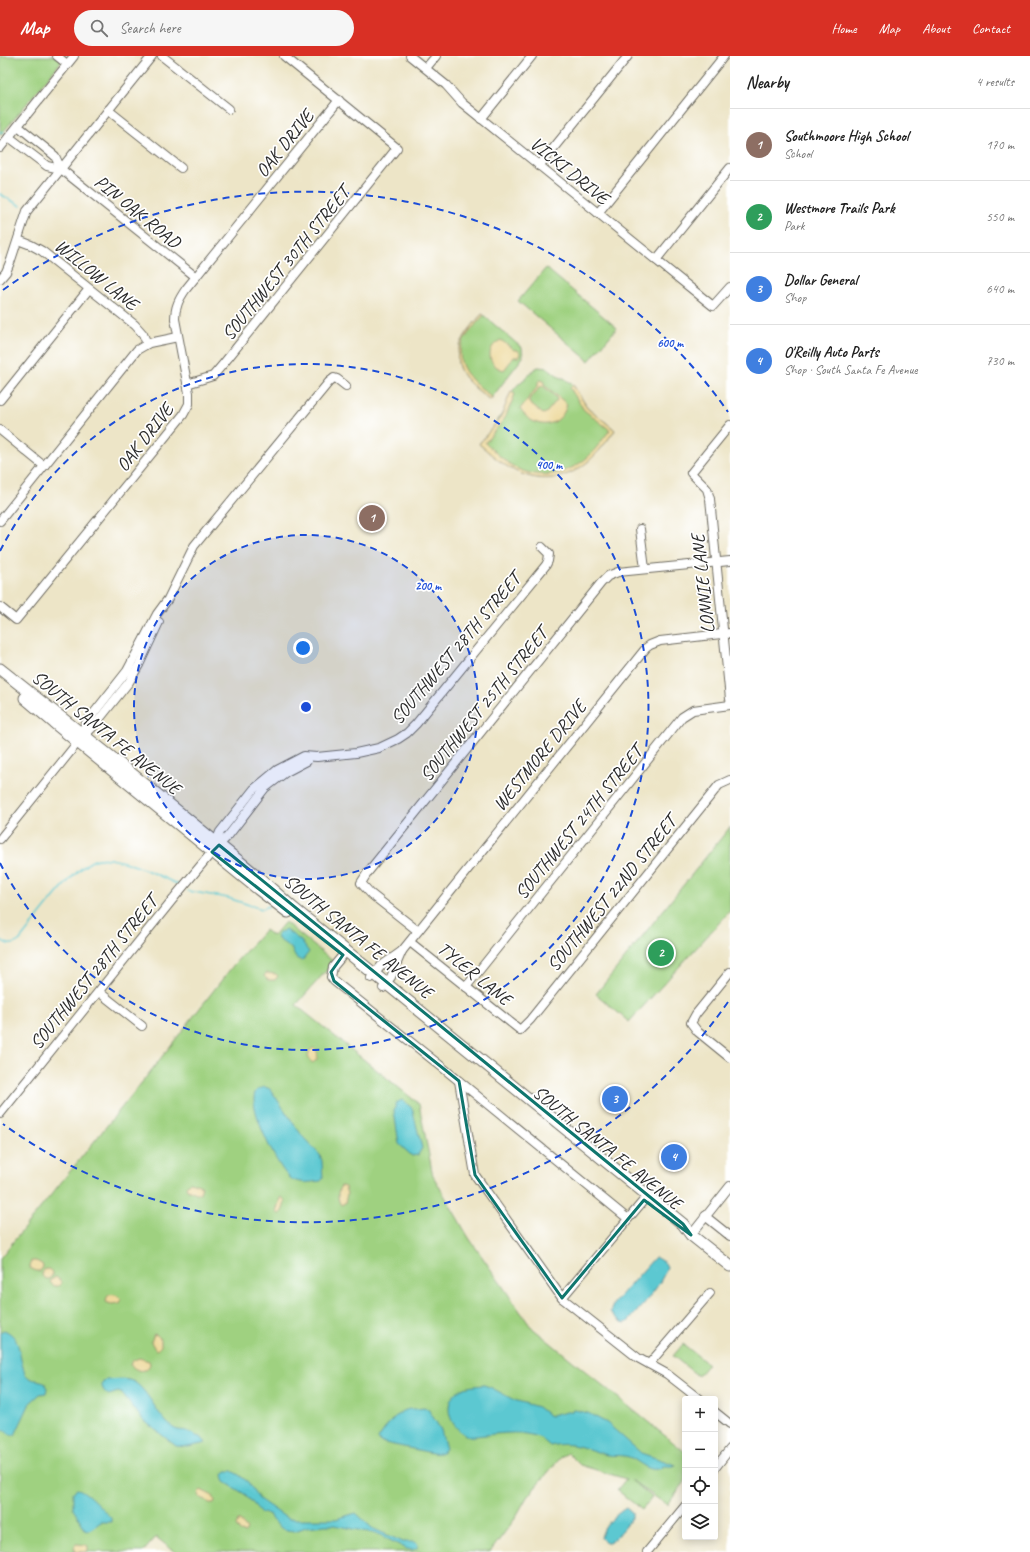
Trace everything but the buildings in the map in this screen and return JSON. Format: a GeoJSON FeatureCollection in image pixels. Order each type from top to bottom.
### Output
{"type":"FeatureCollection","features":[{"type":"Feature","properties":{"kind":"main road","name":"SOUTH SANTA FE AVENUE"},"geometry":{"type":"LineString","coordinates":[[0,669],[81,737],[216,846],[343,955],[373,976]]}},
{"type":"Feature","properties":{"kind":"main road","name":"SOUTH SANTA FE AVENUE"},"geometry":{"type":"LineString","coordinates":[[0,677],[81,737]]}},
{"type":"Feature","properties":{"kind":"main road","name":"SOUTH SANTA FE AVENUE"},"geometry":{"type":"LineString","coordinates":[[216,846],[263,881],[373,976],[644,1200],[730,1266]]}},
{"type":"Feature","properties":{"kind":"main road","name":"SOUTH SANTA FE AVENUE"},"geometry":{"type":"LineString","coordinates":[[385,986],[683,1224],[691,1235]]}},
{"type":"Feature","properties":{"kind":"street"},"geometry":{"type":"LineString","coordinates":[[56,56],[67,64]]}},
{"type":"Feature","properties":{"kind":"street"},"geometry":{"type":"LineString","coordinates":[[0,148],[10,136],[20,128],[26,115],[74,56]]}},
{"type":"Feature","properties":{"kind":"street"},"geometry":{"type":"LineString","coordinates":[[0,279],[9,266],[27,211],[152,56]]}},
{"type":"Feature","properties":{"kind":"street"},"geometry":{"type":"LineString","coordinates":[[162,56],[229,109]]}},
{"type":"Feature","properties":{"kind":"street"},"geometry":{"type":"LineString","coordinates":[[284,56],[339,100]]}},
{"type":"Feature","properties":{"kind":"street","name":"VICKI DRIVE"},"geometry":{"type":"LineString","coordinates":[[410,56],[446,85],[462,103],[481,119],[713,306],[730,287]]}},
{"type":"Feature","properties":{"kind":"street"},"geometry":{"type":"LineString","coordinates":[[426,68],[436,56]]}},
{"type":"Feature","properties":{"kind":"street"},"geometry":{"type":"LineString","coordinates":[[481,119],[532,56]]}},
{"type":"Feature","properties":{"kind":"street"},"geometry":{"type":"LineString","coordinates":[[539,166],[628,56]]}},
{"type":"Feature","properties":{"kind":"street"},"geometry":{"type":"LineString","coordinates":[[598,213],[724,56]]}},
{"type":"Feature","properties":{"kind":"street","name":"SOUTHWEST 30TH STREET"},"geometry":{"type":"LineString","coordinates":[[188,384],[213,376],[397,148],[339,100]]}},
{"type":"Feature","properties":{"kind":"street","name":"OAK DRIVE"},"geometry":{"type":"LineString","coordinates":[[0,607],[16,620],[183,415],[189,404],[189,393],[175,319],[176,306],[180,297],[339,100]]}},
{"type":"Feature","properties":{"kind":"street"},"geometry":{"type":"LineString","coordinates":[[108,110],[181,168]]}},
{"type":"Feature","properties":{"kind":"street","name":"PIN OAK ROAD"},"geometry":{"type":"LineString","coordinates":[[20,128],[55,156],[61,169]]}},
{"type":"Feature","properties":{"kind":"street","name":"PIN OAK ROAD"},"geometry":{"type":"LineString","coordinates":[[10,136],[47,166],[61,169],[196,277]]}},
{"type":"Feature","properties":{"kind":"street"},"geometry":{"type":"LineString","coordinates":[[656,260],[730,168]]}},
{"type":"Feature","properties":{"kind":"street","name":"WILLOW LANE"},"geometry":{"type":"LineString","coordinates":[[18,240],[42,251],[135,325],[143,334],[148,344]]}},
{"type":"Feature","properties":{"kind":"street"},"geometry":{"type":"LineString","coordinates":[[0,400],[89,289]]}},
{"type":"Feature","properties":{"kind":"street"},"geometry":{"type":"LineString","coordinates":[[0,521],[134,353],[148,344],[178,337]]}},
{"type":"Feature","properties":{"kind":"street"},"geometry":{"type":"LineString","coordinates":[[0,839],[81,737],[93,727],[134,674],[161,617],[164,604],[194,546],[329,382],[334,378],[346,386]]}},
{"type":"Feature","properties":{"kind":"street","name":"LONNIE LANE"},"geometry":{"type":"LineString","coordinates":[[730,425],[691,473],[704,485],[709,493],[727,633],[730,699]]}},
{"type":"Feature","properties":{"kind":"street"},"geometry":{"type":"LineString","coordinates":[[0,430],[44,466]]}},
{"type":"Feature","properties":{"kind":"street"},"geometry":{"type":"LineString","coordinates":[[640,529],[645,569]]}},
{"type":"Feature","properties":{"kind":"street","name":"SOUTHWEST 28TH STREET"},"geometry":{"type":"LineString","coordinates":[[0,1114],[216,846],[271,783],[286,772],[317,757],[373,750],[387,745],[407,733],[546,565],[548,561],[548,554],[542,547]]}},
{"type":"Feature","properties":{"kind":"street","name":"SOUTHWEST 25TH STREET"},"geometry":{"type":"LineString","coordinates":[[360,883],[600,583],[613,574],[645,569],[730,561]]}},
{"type":"Feature","properties":{"kind":"street","name":"WESTMORE DRIVE"},"geometry":{"type":"LineString","coordinates":[[373,976],[381,966],[402,951],[410,942],[646,648],[655,642],[660,641],[727,633]]}},
{"type":"Feature","properties":{"kind":"street","name":"SOUTHWEST 24TH STREET"},"geometry":{"type":"LineString","coordinates":[[466,987],[682,717],[693,710],[730,706]]}},
{"type":"Feature","properties":{"kind":"street","name":"SOUTHWEST 22ND STREET"},"geometry":{"type":"LineString","coordinates":[[520,1030],[530,1020],[715,790],[722,783],[730,780]]}},
{"type":"Feature","properties":{"kind":"street","name":"TYLER LANE"},"geometry":{"type":"LineString","coordinates":[[360,883],[371,894],[418,931]]}},
{"type":"Feature","properties":{"kind":"street","name":"TYLER LANE"},"geometry":{"type":"LineString","coordinates":[[410,942],[520,1030]]}},
{"type":"Feature","properties":{"kind":"street","name":"WESTMORE DRIVE"},"geometry":{"type":"LineString","coordinates":[[385,986],[394,972],[402,951]]}},
{"type":"Feature","properties":{"kind":"street"},"geometry":{"type":"LineString","coordinates":[[343,955],[331,972],[334,982],[459,1081],[627,1218]]}},
{"type":"Feature","properties":{"kind":"street"},"geometry":{"type":"LineString","coordinates":[[730,972],[696,1014],[691,1023],[698,1032],[730,1058]]}},
{"type":"Feature","properties":{"kind":"street"},"geometry":{"type":"LineString","coordinates":[[99,992],[142,1026]]}},
{"type":"Feature","properties":{"kind":"street"},"geometry":{"type":"LineString","coordinates":[[459,1081],[475,1175],[562,1298],[638,1358],[667,1374],[695,1396]]}},
{"type":"Feature","properties":{"kind":"street"},"geometry":{"type":"LineString","coordinates":[[691,1235],[730,1186]]}},
{"type":"Feature","properties":{"kind":"street"},"geometry":{"type":"LineString","coordinates":[[562,1298],[627,1218],[644,1200]]}},
{"type":"Feature","properties":{"kind":"street"},"geometry":{"type":"LineString","coordinates":[[705,1216],[730,1236]]}},
{"type":"Feature","properties":{"kind":"street"},"geometry":{"type":"LineString","coordinates":[[649,1364],[710,1293]]}},
{"type":"Feature","properties":{"kind":"street"},"geometry":{"type":"LineString","coordinates":[[718,1414],[730,1424]]}},
{"type":"Feature","properties":{"kind":"street"},"geometry":{"type":"LineString","coordinates":[[718,1464],[730,1449]]}},
{"type":"Feature","properties":{"kind":"street"},"geometry":{"type":"LineString","coordinates":[[647,1552],[682,1510]]}},
{"type":"Feature","properties":{"kind":"highlighted area"},"geometry":{"type":"Polygon","coordinates":[[[219,845],[683,1224],[691,1235],[644,1200],[562,1298],[475,1175],[459,1081],[334,981],[331,972],[343,955],[212,852],[219,845]]]}},
{"type":"Feature","properties":{"kind":"green space"},"geometry":{"type":"Polygon","coordinates":[[[0,56],[66,56],[0,136],[0,56]]]}},
{"type":"Feature","properties":{"kind":"green space"},"geometry":{"type":"Polygon","coordinates":[[[546,268],[617,328],[589,361],[518,301],[546,268]]]}},
{"type":"Feature","properties":{"kind":"green space"},"geometry":{"type":"Polygon","coordinates":[[[482,314],[522,348],[523,357],[490,400],[466,379],[460,370],[458,361],[460,345],[482,314]]]}},
{"type":"Feature","properties":{"kind":"green space"},"geometry":{"type":"Polygon","coordinates":[[[538,367],[548,368],[573,385],[587,407],[615,430],[598,452],[583,465],[573,471],[552,478],[531,477],[510,468],[479,444],[493,428],[517,385],[538,367]]]}},
{"type":"Feature","properties":{"kind":"green space"},"geometry":{"type":"Polygon","coordinates":[[[730,827],[730,911],[629,1022],[596,994],[730,827]]]}},
{"type":"Feature","properties":{"kind":"green space"},"geometry":{"type":"Polygon","coordinates":[[[285,922],[334,962],[296,1005],[419,1104],[433,1176],[469,1238],[531,1327],[682,1450],[682,1486],[667,1505],[631,1480],[652,1497],[642,1510],[617,1490],[626,1479],[580,1465],[568,1453],[562,1456],[527,1497],[514,1520],[490,1552],[175,1552],[156,1537],[143,1552],[0,1552],[0,1258],[143,1081],[235,963],[265,930],[273,936],[285,922]]]}},
{"type":"Feature","properties":{"kind":"green space"},"geometry":{"type":"Polygon","coordinates":[[[683,1344],[708,1364],[698,1376],[673,1356],[683,1344]]]}},
{"type":"Feature","properties":{"kind":"sand"},"geometry":{"type":"Polygon","coordinates":[[[482,314],[484,315],[466,337],[461,347],[460,356],[466,372],[471,379],[492,397],[490,400],[466,379],[460,370],[458,361],[460,345],[470,329],[482,314]]]}},
{"type":"Feature","properties":{"kind":"sand"},"geometry":{"type":"Polygon","coordinates":[[[501,340],[514,350],[518,350],[520,353],[519,357],[514,357],[504,370],[494,365],[490,356],[492,347],[501,340]]]}},
{"type":"Feature","properties":{"kind":"sand"},"geometry":{"type":"Polygon","coordinates":[[[540,380],[544,381],[544,385],[567,404],[564,413],[553,423],[539,424],[532,421],[520,409],[538,386],[538,382],[540,380]],[[543,386],[540,387],[529,400],[529,403],[543,414],[546,413],[557,400],[556,397],[543,386]]]}},
{"type":"Feature","properties":{"kind":"sand"},"geometry":{"type":"Polygon","coordinates":[[[573,385],[587,407],[615,430],[598,452],[583,466],[563,476],[552,478],[531,477],[506,466],[479,444],[501,417],[511,391],[515,394],[505,418],[485,443],[511,465],[530,473],[541,475],[551,474],[570,469],[588,457],[610,430],[584,410],[570,388],[573,385]]]}},
{"type":"Feature","properties":{"kind":"sand"},"geometry":{"type":"Polygon","coordinates":[[[266,973],[276,974],[278,976],[275,980],[268,980],[264,976],[266,973]]]}},
{"type":"Feature","properties":{"kind":"sand"},"geometry":{"type":"Polygon","coordinates":[[[313,1048],[317,1051],[318,1055],[317,1059],[313,1063],[308,1059],[309,1051],[313,1048]]]}},
{"type":"Feature","properties":{"kind":"sand"},"geometry":{"type":"Polygon","coordinates":[[[190,1182],[202,1186],[200,1193],[187,1189],[186,1186],[190,1182]]]}},
{"type":"Feature","properties":{"kind":"sand"},"geometry":{"type":"Polygon","coordinates":[[[341,1186],[345,1187],[347,1194],[345,1203],[341,1205],[338,1195],[341,1186]]]}},
{"type":"Feature","properties":{"kind":"sand"},"geometry":{"type":"Polygon","coordinates":[[[282,1197],[285,1201],[284,1207],[279,1214],[276,1212],[280,1198],[282,1197]]]}},
{"type":"Feature","properties":{"kind":"sand"},"geometry":{"type":"Polygon","coordinates":[[[31,1261],[36,1261],[42,1264],[43,1267],[40,1271],[30,1268],[31,1261]]]}},
{"type":"Feature","properties":{"kind":"sand"},"geometry":{"type":"Polygon","coordinates":[[[47,1269],[52,1274],[47,1279],[42,1274],[47,1269]]]}},
{"type":"Feature","properties":{"kind":"sand"},"geometry":{"type":"Polygon","coordinates":[[[56,1277],[62,1282],[56,1286],[50,1282],[56,1277]]]}},
{"type":"Feature","properties":{"kind":"sand"},"geometry":{"type":"Polygon","coordinates":[[[109,1295],[114,1295],[121,1299],[120,1303],[111,1304],[106,1302],[109,1295]]]}},
{"type":"Feature","properties":{"kind":"sand"},"geometry":{"type":"Polygon","coordinates":[[[154,1334],[161,1339],[161,1346],[157,1350],[151,1342],[154,1334]]]}},
{"type":"Feature","properties":{"kind":"sand"},"geometry":{"type":"Polygon","coordinates":[[[139,1358],[149,1361],[150,1364],[146,1369],[138,1370],[130,1365],[132,1361],[139,1358]]]}},
{"type":"Feature","properties":{"kind":"sand"},"geometry":{"type":"Polygon","coordinates":[[[201,1490],[213,1496],[215,1501],[214,1503],[209,1503],[199,1497],[198,1493],[201,1490]]]}},
{"type":"Feature","properties":{"kind":"sand"},"geometry":{"type":"Polygon","coordinates":[[[238,1521],[240,1521],[247,1529],[245,1533],[240,1532],[236,1526],[238,1521]]]}},
{"type":"Feature","properties":{"kind":"sand"},"geometry":{"type":"Polygon","coordinates":[[[76,1544],[87,1545],[88,1550],[86,1552],[76,1552],[74,1547],[76,1544]]]}},
{"type":"Feature","properties":{"kind":"water"},"geometry":{"type":"Polygon","coordinates":[[[285,929],[301,941],[309,952],[302,961],[296,958],[291,948],[278,939],[277,935],[285,929]]]}},
{"type":"Feature","properties":{"kind":"water"},"geometry":{"type":"Polygon","coordinates":[[[265,1087],[270,1089],[303,1137],[320,1155],[322,1161],[323,1179],[321,1181],[304,1182],[293,1180],[278,1162],[265,1136],[256,1111],[254,1100],[255,1093],[261,1088],[265,1087]]]}},
{"type":"Feature","properties":{"kind":"water"},"geometry":{"type":"Polygon","coordinates":[[[402,1100],[412,1108],[422,1148],[418,1155],[412,1156],[399,1144],[394,1111],[396,1103],[402,1100]]]}},
{"type":"Feature","properties":{"kind":"water"},"geometry":{"type":"Polygon","coordinates":[[[655,1257],[665,1263],[667,1267],[664,1275],[650,1296],[628,1322],[625,1323],[620,1321],[610,1312],[614,1303],[655,1257]]]}},
{"type":"Feature","properties":{"kind":"water"},"geometry":{"type":"Polygon","coordinates":[[[4,1330],[16,1341],[25,1374],[33,1380],[46,1383],[45,1385],[47,1388],[46,1393],[40,1394],[30,1403],[15,1435],[9,1434],[0,1427],[0,1332],[4,1330]]]}},
{"type":"Feature","properties":{"kind":"water"},"geometry":{"type":"Polygon","coordinates":[[[126,1379],[135,1383],[147,1395],[163,1418],[176,1430],[187,1431],[201,1437],[206,1443],[188,1447],[176,1446],[143,1420],[123,1394],[118,1392],[109,1395],[102,1387],[103,1381],[126,1379]]]}},
{"type":"Feature","properties":{"kind":"water"},"geometry":{"type":"Polygon","coordinates":[[[484,1385],[514,1400],[538,1407],[551,1416],[575,1410],[588,1413],[607,1423],[641,1453],[676,1465],[663,1466],[659,1469],[650,1469],[630,1457],[607,1455],[586,1448],[565,1444],[550,1446],[540,1438],[519,1433],[468,1436],[457,1429],[453,1424],[449,1411],[449,1405],[451,1399],[458,1391],[469,1387],[484,1385]]]}},
{"type":"Feature","properties":{"kind":"water"},"geometry":{"type":"Polygon","coordinates":[[[423,1408],[428,1409],[441,1430],[446,1449],[440,1453],[432,1453],[380,1442],[378,1439],[396,1416],[405,1410],[423,1408]]]}},
{"type":"Feature","properties":{"kind":"water"},"geometry":{"type":"Polygon","coordinates":[[[226,1471],[232,1471],[239,1475],[248,1482],[259,1499],[288,1519],[336,1519],[356,1513],[372,1528],[403,1542],[415,1542],[418,1544],[417,1548],[412,1550],[407,1549],[378,1534],[334,1525],[306,1527],[295,1531],[281,1528],[272,1520],[269,1514],[261,1513],[246,1495],[225,1482],[223,1475],[226,1471]]]}},
{"type":"Feature","properties":{"kind":"water"},"geometry":{"type":"Polygon","coordinates":[[[77,1489],[85,1493],[94,1501],[111,1518],[111,1522],[101,1522],[86,1531],[73,1508],[73,1492],[77,1489]]]}},
{"type":"Feature","properties":{"kind":"water"},"geometry":{"type":"Polygon","coordinates":[[[626,1508],[632,1513],[632,1518],[615,1538],[609,1542],[606,1542],[601,1538],[604,1530],[614,1517],[626,1508]]]}},
{"type":"Feature","properties":{"kind":"waterway"},"geometry":{"type":"LineString","coordinates":[[0,194],[21,206]]}},
{"type":"Feature","properties":{"kind":"waterway"},"geometry":{"type":"LineString","coordinates":[[0,939],[5,943],[10,944],[14,944],[19,941],[56,894],[79,871],[89,863],[98,859],[116,860],[127,863],[179,885]]}},
{"type":"Feature","properties":{"kind":"waterway"},"geometry":{"type":"LineString","coordinates":[[188,891],[228,898],[262,909],[269,906]]}},
{"type":"Feature","properties":{"kind":"place","name":"Southmoore High School"},"geometry":{"type":"Point","coordinates":[372,518]}},
{"type":"Feature","properties":{"kind":"place","name":"Westmore Trails Park"},"geometry":{"type":"Point","coordinates":[661,953]}},
{"type":"Feature","properties":{"kind":"place","name":"Dollar General"},"geometry":{"type":"Point","coordinates":[615,1099]}},
{"type":"Feature","properties":{"kind":"place","name":"O'Reilly Auto Parts"},"geometry":{"type":"Point","coordinates":[674,1157]}}]}
